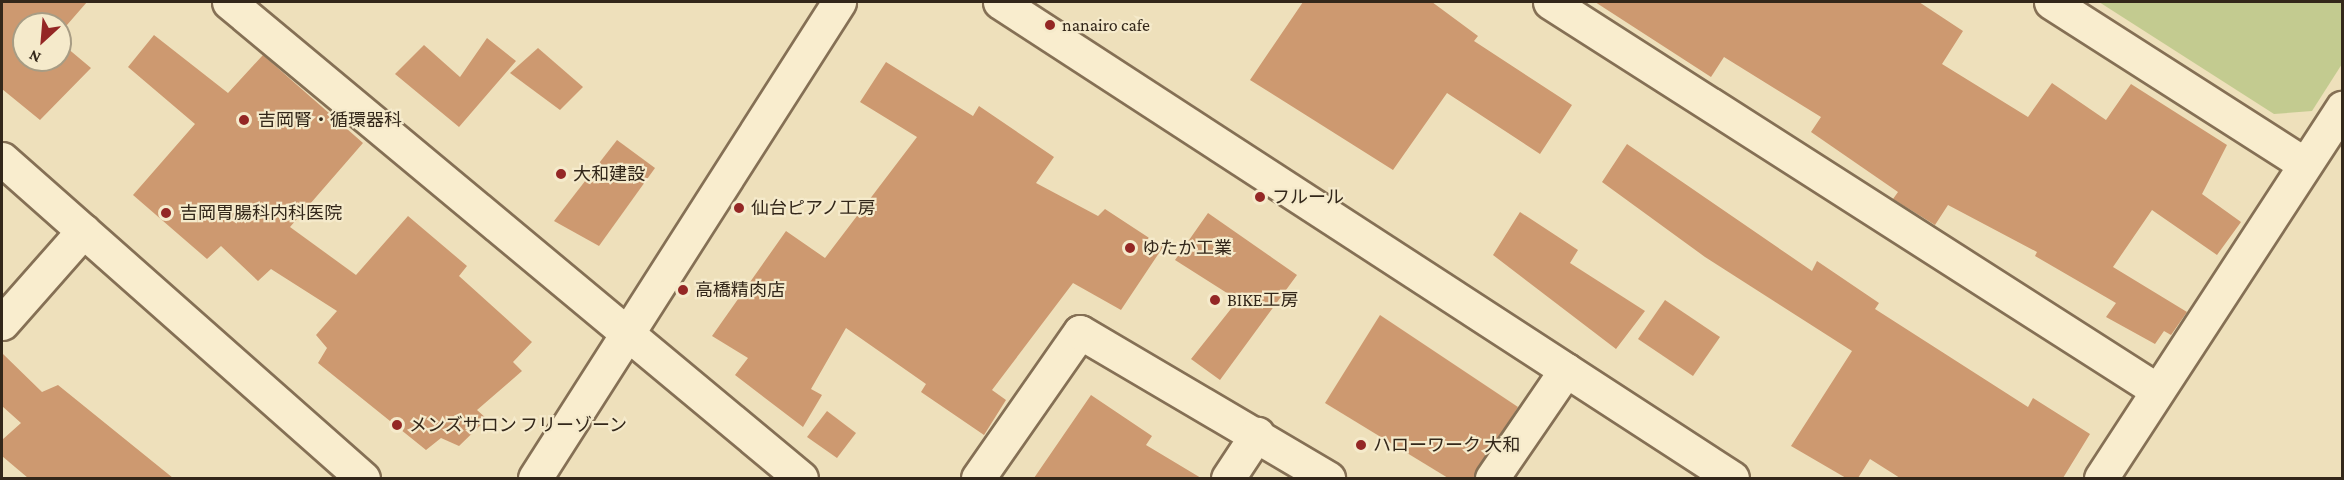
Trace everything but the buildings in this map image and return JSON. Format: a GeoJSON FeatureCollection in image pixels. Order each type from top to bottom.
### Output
{"type":"FeatureCollection","features":[{"type":"Feature","properties":{"kind":"street"},"geometry":{"type":"LineString","coordinates":[[229,2],[624,334],[801,478]]}},
{"type":"Feature","properties":{"kind":"street"},"geometry":{"type":"LineString","coordinates":[[535,478],[624,334],[840,2]]}},
{"type":"Feature","properties":{"kind":"street"},"geometry":{"type":"LineString","coordinates":[[1000,2],[1732,478]]}},
{"type":"Feature","properties":{"kind":"street"},"geometry":{"type":"LineString","coordinates":[[1550,2],[2157,390]]}},
{"type":"Feature","properties":{"kind":"street"},"geometry":{"type":"LineString","coordinates":[[2051,2],[2304,164]]}},
{"type":"Feature","properties":{"kind":"street"},"geometry":{"type":"LineString","coordinates":[[2101,478],[2304,164],[2343,108]]}},
{"type":"Feature","properties":{"kind":"street"},"geometry":{"type":"LineString","coordinates":[[2,159],[363,478]]}},
{"type":"Feature","properties":{"kind":"street"},"geometry":{"type":"LineString","coordinates":[[2,323],[83,231]]}},
{"type":"Feature","properties":{"kind":"street"},"geometry":{"type":"LineString","coordinates":[[978,478],[1080,332],[1257,434],[1328,478]]}},
{"type":"Feature","properties":{"kind":"street"},"geometry":{"type":"LineString","coordinates":[[1492,478],[1566,370]]}},
{"type":"Feature","properties":{"kind":"street"},"geometry":{"type":"LineString","coordinates":[[1228,478],[1257,434]]}},
{"type":"Feature","properties":{"kind":"green space"},"geometry":{"type":"Polygon","coordinates":[[[2099,2],[2342,2],[2342,64],[2312,111],[2274,114],[2099,2]]]}},
{"type":"Feature","properties":{"kind":"place","name":"nanairo cafe"},"geometry":{"type":"Point","coordinates":[1050,25]}},
{"type":"Feature","properties":{"kind":"place","name":"吉岡腎・循環器科"},"geometry":{"type":"Point","coordinates":[244,120]}},
{"type":"Feature","properties":{"kind":"place","name":"大和建設"},"geometry":{"type":"Point","coordinates":[561,174]}},
{"type":"Feature","properties":{"kind":"place","name":"フルール"},"geometry":{"type":"Point","coordinates":[1260,197]}},
{"type":"Feature","properties":{"kind":"place","name":"仙台ピアノ工房"},"geometry":{"type":"Point","coordinates":[739,208]}},
{"type":"Feature","properties":{"kind":"place","name":"吉岡胃腸科内科医院"},"geometry":{"type":"Point","coordinates":[166,213]}},
{"type":"Feature","properties":{"kind":"place","name":"ゆたか工業"},"geometry":{"type":"Point","coordinates":[1130,248]}},
{"type":"Feature","properties":{"kind":"place","name":"高橋精肉店"},"geometry":{"type":"Point","coordinates":[683,290]}},
{"type":"Feature","properties":{"kind":"place","name":"BIKE工房"},"geometry":{"type":"Point","coordinates":[1215,300]}},
{"type":"Feature","properties":{"kind":"place","name":"メンズサロン フリーゾーン"},"geometry":{"type":"Point","coordinates":[397,425]}},
{"type":"Feature","properties":{"kind":"place","name":"ハローワーク 大和"},"geometry":{"type":"Point","coordinates":[1361,445]}}]}
